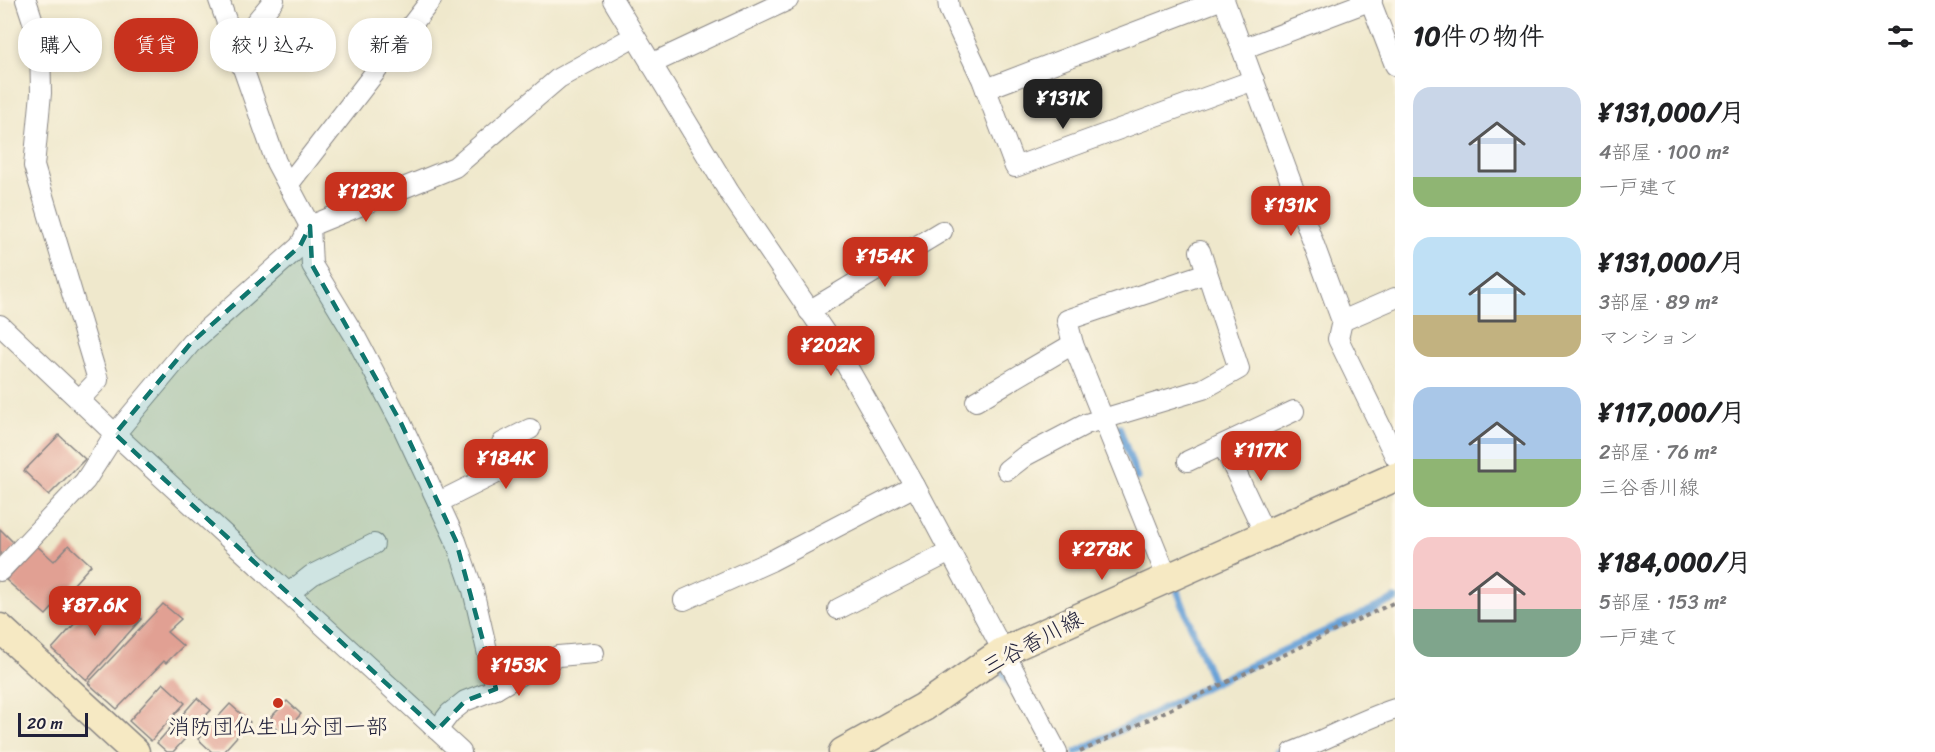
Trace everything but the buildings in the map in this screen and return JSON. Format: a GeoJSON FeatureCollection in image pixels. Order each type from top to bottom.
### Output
{"type":"FeatureCollection","features":[{"type":"Feature","properties":{"kind":"main road","name":"三谷香川線"},"geometry":{"type":"LineString","coordinates":[[843,752],[924,707],[1002,652],[1395,477]]}},
{"type":"Feature","properties":{"kind":"main road"},"geometry":{"type":"LineString","coordinates":[[0,628],[135,752]]}},
{"type":"Feature","properties":{"kind":"street"},"geometry":{"type":"LineString","coordinates":[[26,0],[40,43],[41,93],[34,166],[98,380],[79,400]]}},
{"type":"Feature","properties":{"kind":"street"},"geometry":{"type":"LineString","coordinates":[[219,0],[225,18]]}},
{"type":"Feature","properties":{"kind":"street"},"geometry":{"type":"LineString","coordinates":[[259,18],[274,0]]}},
{"type":"Feature","properties":{"kind":"street"},"geometry":{"type":"LineString","coordinates":[[288,185],[431,0]]}},
{"type":"Feature","properties":{"kind":"street"},"geometry":{"type":"LineString","coordinates":[[613,0],[633,37],[729,192],[844,361],[915,486],[1002,652],[1058,752]]}},
{"type":"Feature","properties":{"kind":"street"},"geometry":{"type":"LineString","coordinates":[[651,64],[788,0]]}},
{"type":"Feature","properties":{"kind":"street"},"geometry":{"type":"LineString","coordinates":[[948,0],[949,9],[986,89],[1015,167],[1254,80]]}},
{"type":"Feature","properties":{"kind":"street"},"geometry":{"type":"LineString","coordinates":[[986,89],[1222,0],[1254,80],[1342,321],[1338,339],[1395,456]]}},
{"type":"Feature","properties":{"kind":"street"},"geometry":{"type":"LineString","coordinates":[[1242,49],[1371,0],[1395,65]]}},
{"type":"Feature","properties":{"kind":"street"},"geometry":{"type":"LineString","coordinates":[[0,571],[86,481],[115,434],[190,344],[300,246],[310,226],[455,167],[559,78],[633,37]]}},
{"type":"Feature","properties":{"kind":"street"},"geometry":{"type":"LineString","coordinates":[[244,72],[276,162],[310,226],[312,265],[402,423],[439,502],[473,590],[496,689]]}},
{"type":"Feature","properties":{"kind":"street"},"geometry":{"type":"LineString","coordinates":[[809,311],[942,231]]}},
{"type":"Feature","properties":{"kind":"street"},"geometry":{"type":"LineString","coordinates":[[1007,470],[1025,456],[1086,424],[1203,389],[1239,369],[1200,250]]}},
{"type":"Feature","properties":{"kind":"street"},"geometry":{"type":"LineString","coordinates":[[1167,577],[1073,344],[1067,320],[1207,273]]}},
{"type":"Feature","properties":{"kind":"street"},"geometry":{"type":"LineString","coordinates":[[1342,321],[1395,298]]}},
{"type":"Feature","properties":{"kind":"street"},"geometry":{"type":"LineString","coordinates":[[0,325],[115,434],[461,752]]}},
{"type":"Feature","properties":{"kind":"street"},"geometry":{"type":"LineString","coordinates":[[975,400],[1073,344]]}},
{"type":"Feature","properties":{"kind":"street"},"geometry":{"type":"LineString","coordinates":[[1188,461],[1294,411]]}},
{"type":"Feature","properties":{"kind":"street"},"geometry":{"type":"LineString","coordinates":[[439,502],[513,465],[502,443],[530,429]]}},
{"type":"Feature","properties":{"kind":"street"},"geometry":{"type":"LineString","coordinates":[[1223,445],[1265,534]]}},
{"type":"Feature","properties":{"kind":"street"},"geometry":{"type":"LineString","coordinates":[[684,600],[771,561],[915,486]]}},
{"type":"Feature","properties":{"kind":"street"},"geometry":{"type":"LineString","coordinates":[[289,593],[312,575],[374,544]]}},
{"type":"Feature","properties":{"kind":"street"},"geometry":{"type":"LineString","coordinates":[[838,609],[950,552]]}},
{"type":"Feature","properties":{"kind":"street"},"geometry":{"type":"LineString","coordinates":[[437,730],[450,713],[465,701],[496,689],[558,656],[594,653]]}},
{"type":"Feature","properties":{"kind":"street"},"geometry":{"type":"LineString","coordinates":[[1293,752],[1330,739],[1356,724],[1395,709]]}},
{"type":"Feature","properties":{"kind":"path"},"geometry":{"type":"LineString","coordinates":[[1080,752],[1395,602]]}},
{"type":"Feature","properties":{"kind":"highlighted area"},"geometry":{"type":"Polygon","coordinates":[[[310,226],[312,265],[401,423],[456,541],[496,689],[465,701],[437,730],[115,434],[191,343],[300,246],[310,226]]]}},
{"type":"Feature","properties":{"kind":"waterway"},"geometry":{"type":"LineString","coordinates":[[1119,427],[1137,478]]}},
{"type":"Feature","properties":{"kind":"waterway"},"geometry":{"type":"LineString","coordinates":[[1174,582],[1213,683]]}},
{"type":"Feature","properties":{"kind":"waterway"},"geometry":{"type":"LineString","coordinates":[[1076,752],[1213,683],[1395,599]]}},
{"type":"Feature","properties":{"kind":"waterway"},"geometry":{"type":"LineString","coordinates":[[998,665],[1011,685]]}},
{"type":"Feature","properties":{"kind":"waterway"},"geometry":{"type":"LineString","coordinates":[[1276,752],[1291,746]]}},
{"type":"Feature","properties":{"kind":"place","name":"消防団仏生山分団一部"},"geometry":{"type":"Point","coordinates":[278,703]}}]}
